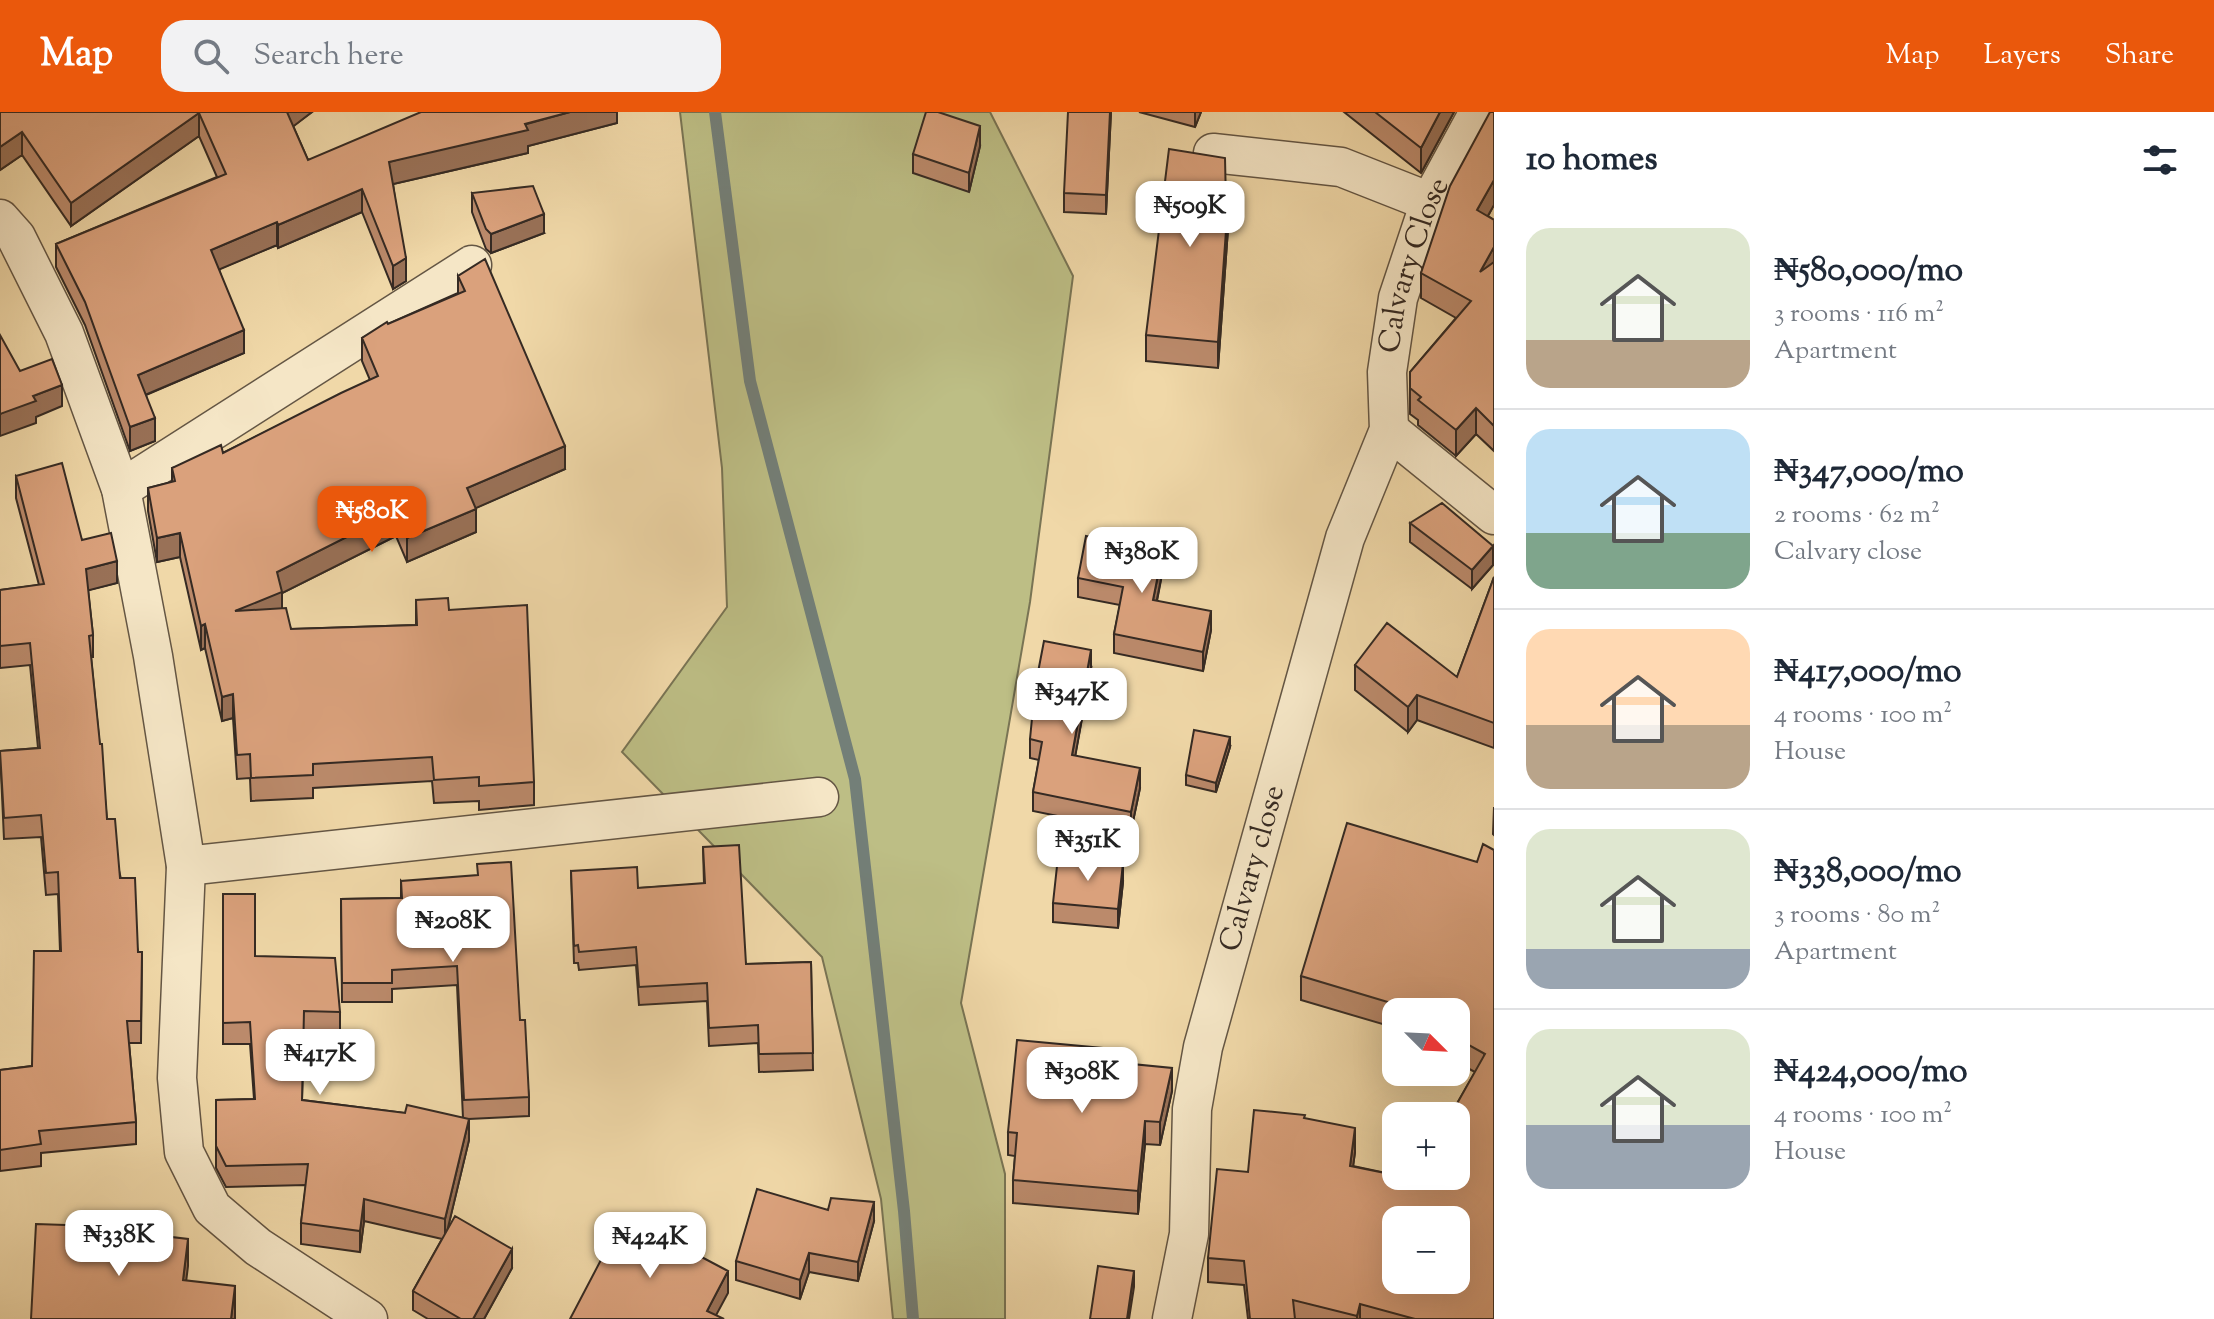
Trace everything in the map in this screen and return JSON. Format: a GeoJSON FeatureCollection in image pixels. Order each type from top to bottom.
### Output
{"type":"FeatureCollection","features":[{"type":"Feature","properties":{"kind":"street","name":"Calvary Close"},"geometry":{"type":"LineString","coordinates":[[1389,430],[1387,372],[1398,298],[1430,202],[1479,112]]}},
{"type":"Feature","properties":{"kind":"street"},"geometry":{"type":"LineString","coordinates":[[1213,153],[1341,167],[1430,202]]}},
{"type":"Feature","properties":{"kind":"street"},"geometry":{"type":"LineString","coordinates":[[0,219],[16,237],[64,333],[121,489],[153,656],[186,866],[177,1078],[184,1152],[212,1208],[258,1247],[368,1319]]}},
{"type":"Feature","properties":{"kind":"street"},"geometry":{"type":"LineString","coordinates":[[121,489],[472,265]]}},
{"type":"Feature","properties":{"kind":"street"},"geometry":{"type":"LineString","coordinates":[[1389,430],[1494,515]]}},
{"type":"Feature","properties":{"kind":"street","name":"Calvary close"},"geometry":{"type":"LineString","coordinates":[[1172,1319],[1189,1234],[1192,1109],[1203,1047],[1345,538],[1389,430]]}},
{"type":"Feature","properties":{"kind":"street"},"geometry":{"type":"LineString","coordinates":[[186,866],[819,797]]}},
{"type":"Feature","properties":{"kind":"green space"},"geometry":{"type":"Polygon","coordinates":[[[680,112],[990,112],[1073,276],[1030,602],[961,1003],[1005,1174],[1005,1319],[893,1319],[881,1199],[822,957],[622,752],[727,607],[722,468],[680,112]]]}},
{"type":"Feature","properties":{"kind":"building"},"geometry":{"type":"Polygon","coordinates":[[[0,112],[287,112],[308,160],[421,112],[570,112],[525,124],[528,130],[389,162],[406,258],[393,266],[362,189],[211,250],[244,330],[138,375],[155,418],[130,427],[85,302],[56,244],[226,174],[199,113],[71,203],[22,132],[0,147],[0,112]]]}},
{"type":"Feature","properties":{"kind":"building"},"geometry":{"type":"Polygon","coordinates":[[[926,112],[938,112],[980,126],[969,173],[913,154],[926,112]]]}},
{"type":"Feature","properties":{"kind":"building"},"geometry":{"type":"Polygon","coordinates":[[[1068,112],[1110,112],[1106,195],[1064,193],[1068,112]]]}},
{"type":"Feature","properties":{"kind":"building"},"geometry":{"type":"Polygon","coordinates":[[[1375,112],[1440,112],[1421,148],[1375,112]]]}},
{"type":"Feature","properties":{"kind":"building"},"geometry":{"type":"Polygon","coordinates":[[[1490,112],[1494,112],[1494,180],[1477,210],[1494,220],[1494,247],[1480,272],[1494,262],[1494,426],[1476,408],[1456,430],[1418,400],[1421,397],[1410,388],[1410,372],[1471,301],[1421,273],[1450,186],[1490,112]]]}},
{"type":"Feature","properties":{"kind":"building"},"geometry":{"type":"Polygon","coordinates":[[[1169,149],[1225,158],[1228,203],[1218,342],[1146,335],[1169,149]]]}},
{"type":"Feature","properties":{"kind":"building"},"geometry":{"type":"Polygon","coordinates":[[[533,186],[544,214],[491,234],[486,229],[472,193],[533,186]]]}},
{"type":"Feature","properties":{"kind":"building"},"geometry":{"type":"Polygon","coordinates":[[[485,259],[565,446],[467,488],[476,509],[407,538],[396,512],[277,572],[282,592],[235,611],[286,608],[291,629],[417,625],[416,600],[448,598],[449,610],[527,605],[534,782],[479,786],[479,777],[434,780],[432,757],[313,764],[313,775],[251,778],[250,754],[237,755],[233,694],[222,697],[205,624],[201,626],[180,533],[157,538],[148,488],[175,481],[172,468],[221,445],[223,453],[378,376],[362,338],[387,322],[465,291],[458,276],[485,259]]]}},
{"type":"Feature","properties":{"kind":"building"},"geometry":{"type":"Polygon","coordinates":[[[0,335],[20,371],[52,359],[62,385],[33,396],[36,401],[0,414],[0,335]]]}},
{"type":"Feature","properties":{"kind":"building"},"geometry":{"type":"Polygon","coordinates":[[[62,463],[82,540],[111,533],[117,561],[86,569],[93,635],[89,636],[107,819],[115,819],[120,878],[135,878],[138,952],[142,952],[141,1021],[127,1021],[136,1122],[39,1131],[41,1144],[0,1150],[0,1070],[32,1066],[34,951],[61,951],[58,872],[46,873],[41,815],[4,818],[0,751],[40,748],[30,643],[0,646],[0,590],[44,584],[16,476],[62,463]]]}},
{"type":"Feature","properties":{"kind":"building"},"geometry":{"type":"Polygon","coordinates":[[[1442,503],[1493,546],[1472,570],[1410,523],[1442,503]]]}},
{"type":"Feature","properties":{"kind":"building"},"geometry":{"type":"Polygon","coordinates":[[[1086,536],[1163,550],[1153,600],[1211,611],[1203,652],[1114,634],[1123,587],[1078,578],[1086,536]]]}},
{"type":"Feature","properties":{"kind":"building"},"geometry":{"type":"Polygon","coordinates":[[[1494,577],[1494,723],[1417,695],[1408,707],[1355,665],[1387,623],[1457,677],[1494,577]]]}},
{"type":"Feature","properties":{"kind":"building"},"geometry":{"type":"Polygon","coordinates":[[[1044,641],[1091,650],[1072,755],[1140,768],[1131,812],[1033,792],[1042,742],[1030,739],[1044,641]]]}},
{"type":"Feature","properties":{"kind":"building"},"geometry":{"type":"Polygon","coordinates":[[[1194,730],[1230,737],[1216,783],[1186,775],[1194,730]]]}},
{"type":"Feature","properties":{"kind":"building"},"geometry":{"type":"Polygon","coordinates":[[[1347,823],[1477,862],[1483,844],[1494,850],[1494,1319],[1415,1319],[1360,1304],[1357,1316],[1293,1300],[1295,1319],[1250,1319],[1244,1261],[1208,1258],[1217,1169],[1248,1172],[1254,1110],[1305,1115],[1304,1118],[1355,1128],[1350,1166],[1382,1172],[1382,1190],[1470,1190],[1470,1102],[1458,1102],[1467,1086],[1470,1086],[1485,1054],[1470,1046],[1470,998],[1382,1000],[1301,976],[1347,823]]]}},
{"type":"Feature","properties":{"kind":"building"},"geometry":{"type":"Polygon","coordinates":[[[739,845],[746,964],[811,962],[813,1053],[759,1054],[758,1025],[709,1028],[707,983],[639,987],[636,947],[579,952],[578,945],[574,946],[571,871],[637,867],[638,888],[705,883],[703,847],[739,845]]]}},
{"type":"Feature","properties":{"kind":"building"},"geometry":{"type":"Polygon","coordinates":[[[1058,857],[1123,863],[1118,909],[1053,903],[1058,857]]]}},
{"type":"Feature","properties":{"kind":"building"},"geometry":{"type":"Polygon","coordinates":[[[511,862],[520,1020],[525,1020],[529,1097],[464,1100],[457,966],[392,970],[392,983],[342,983],[341,899],[402,898],[401,881],[478,875],[477,864],[511,862]]]}},
{"type":"Feature","properties":{"kind":"building"},"geometry":{"type":"Polygon","coordinates":[[[223,894],[255,894],[255,956],[335,958],[340,1012],[304,1011],[302,1100],[405,1113],[407,1105],[469,1119],[445,1219],[364,1199],[360,1231],[301,1223],[308,1164],[226,1166],[216,1146],[216,1100],[255,1099],[250,1022],[223,1023],[223,894]]]}},
{"type":"Feature","properties":{"kind":"building"},"geometry":{"type":"Polygon","coordinates":[[[1017,1040],[1113,1049],[1112,1062],[1172,1068],[1160,1122],[1145,1121],[1138,1191],[1013,1180],[1017,1133],[1008,1132],[1017,1040]]]}},
{"type":"Feature","properties":{"kind":"building"},"geometry":{"type":"Polygon","coordinates":[[[757,1189],[828,1210],[831,1198],[874,1202],[858,1262],[809,1253],[800,1280],[736,1261],[757,1189]]]}},
{"type":"Feature","properties":{"kind":"building"},"geometry":{"type":"Polygon","coordinates":[[[455,1216],[512,1249],[473,1319],[461,1319],[413,1291],[455,1216]]]}},
{"type":"Feature","properties":{"kind":"building"},"geometry":{"type":"Polygon","coordinates":[[[624,1216],[728,1271],[707,1311],[724,1319],[570,1319],[624,1216]]]}},
{"type":"Feature","properties":{"kind":"building"},"geometry":{"type":"Polygon","coordinates":[[[36,1224],[95,1226],[188,1239],[183,1280],[235,1286],[231,1319],[31,1319],[36,1224]]]}},
{"type":"Feature","properties":{"kind":"building"},"geometry":{"type":"Polygon","coordinates":[[[1098,1266],[1134,1271],[1127,1319],[1090,1319],[1098,1266]]]}},
{"type":"Feature","properties":{"kind":"waterway"},"geometry":{"type":"LineString","coordinates":[[715,112],[750,381],[855,779],[904,1211],[913,1319]]}}]}
